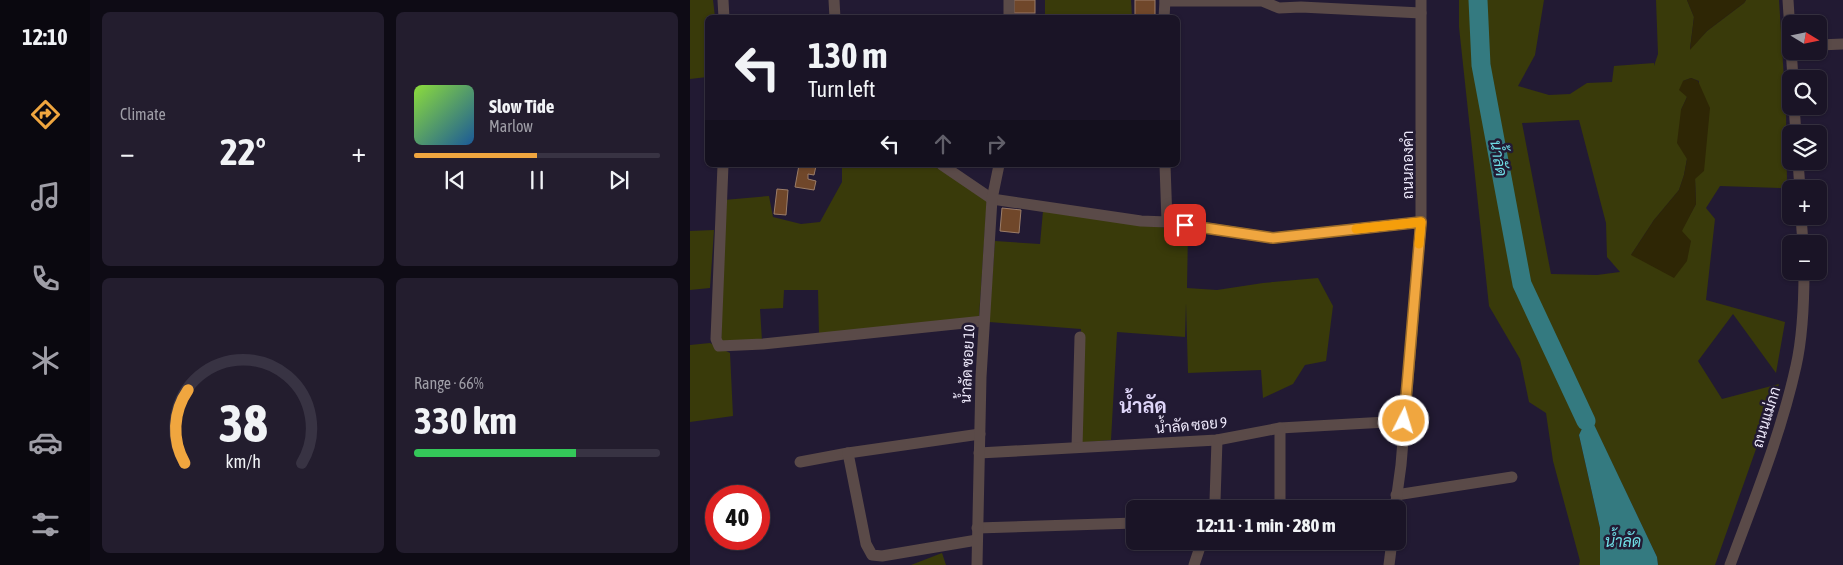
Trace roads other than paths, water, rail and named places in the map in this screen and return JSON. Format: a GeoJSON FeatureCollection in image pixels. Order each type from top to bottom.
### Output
{"type":"FeatureCollection","features":[{"type":"Feature","properties":{"kind":"street"},"geometry":{"type":"LineString","coordinates":[[723,0],[724,15]]}},
{"type":"Feature","properties":{"kind":"street"},"geometry":{"type":"LineString","coordinates":[[834,0],[835,15]]}},
{"type":"Feature","properties":{"kind":"street"},"geometry":{"type":"LineString","coordinates":[[1009,0],[1009,15]]}},
{"type":"Feature","properties":{"kind":"street"},"geometry":{"type":"LineString","coordinates":[[1164,15],[1165,1],[1262,0],[1301,7],[1421,13]]}},
{"type":"Feature","properties":{"kind":"street","name":"ถนนกองคำ"},"geometry":{"type":"LineString","coordinates":[[1396,500],[1401,464],[1421,222],[1421,0]]}},
{"type":"Feature","properties":{"kind":"street"},"geometry":{"type":"LineString","coordinates":[[1788,0],[1789,15]]}},
{"type":"Feature","properties":{"kind":"street"},"geometry":{"type":"LineString","coordinates":[[1828,45],[1843,44]]}},
{"type":"Feature","properties":{"kind":"street"},"geometry":{"type":"LineString","coordinates":[[723,167],[716,340],[719,346],[763,344],[984,321]]}},
{"type":"Feature","properties":{"kind":"street"},"geometry":{"type":"LineString","coordinates":[[945,167],[992,199],[1273,238],[1421,222]]}},
{"type":"Feature","properties":{"kind":"street","name":"น้ำลัด ซอย 10"},"geometry":{"type":"LineString","coordinates":[[977,565],[984,321],[992,199],[999,167]]}},
{"type":"Feature","properties":{"kind":"street"},"geometry":{"type":"LineString","coordinates":[[1165,167],[1167,222]]}},
{"type":"Feature","properties":{"kind":"street","name":"ถนนแม่กก"},"geometry":{"type":"LineString","coordinates":[[1730,565],[1766,466],[1795,373],[1801,339],[1804,280]]}},
{"type":"Feature","properties":{"kind":"street"},"geometry":{"type":"LineString","coordinates":[[1077,447],[1080,337]]}},
{"type":"Feature","properties":{"kind":"street","name":"น้ำลัด ซอย 9"},"geometry":{"type":"LineString","coordinates":[[979,453],[1218,440],[1280,428],[1404,421]]}},
{"type":"Feature","properties":{"kind":"street"},"geometry":{"type":"LineString","coordinates":[[1280,428],[1280,500]]}},
{"type":"Feature","properties":{"kind":"street"},"geometry":{"type":"LineString","coordinates":[[800,462],[848,453],[980,434]]}},
{"type":"Feature","properties":{"kind":"street"},"geometry":{"type":"LineString","coordinates":[[1215,500],[1218,440]]}},
{"type":"Feature","properties":{"kind":"street"},"geometry":{"type":"LineString","coordinates":[[848,453],[866,544],[872,554],[882,556],[977,540]]}},
{"type":"Feature","properties":{"kind":"street"},"geometry":{"type":"LineString","coordinates":[[1396,495],[1512,477]]}},
{"type":"Feature","properties":{"kind":"street"},"geometry":{"type":"LineString","coordinates":[[977,528],[1126,524]]}},
{"type":"Feature","properties":{"kind":"street"},"geometry":{"type":"LineString","coordinates":[[1194,565],[1199,550]]}},
{"type":"Feature","properties":{"kind":"street"},"geometry":{"type":"LineString","coordinates":[[1389,565],[1391,550]]}},
{"type":"Feature","properties":{"kind":"water","name":"น้ำลัด"},"geometry":{"type":"Polygon","coordinates":[[[1589,414],[1657,557],[1658,565],[1600,565],[1600,528],[1579,435],[1589,414]]]}},
{"type":"Feature","properties":{"kind":"waterway","name":"น้ำลัด"},"geometry":{"type":"LineString","coordinates":[[1478,0],[1481,65],[1522,284],[1586,421]]}},
{"type":"Feature","properties":{"kind":"district","name":"น้ำลัด"},"geometry":{"type":"Point","coordinates":[1143,405]}}]}
